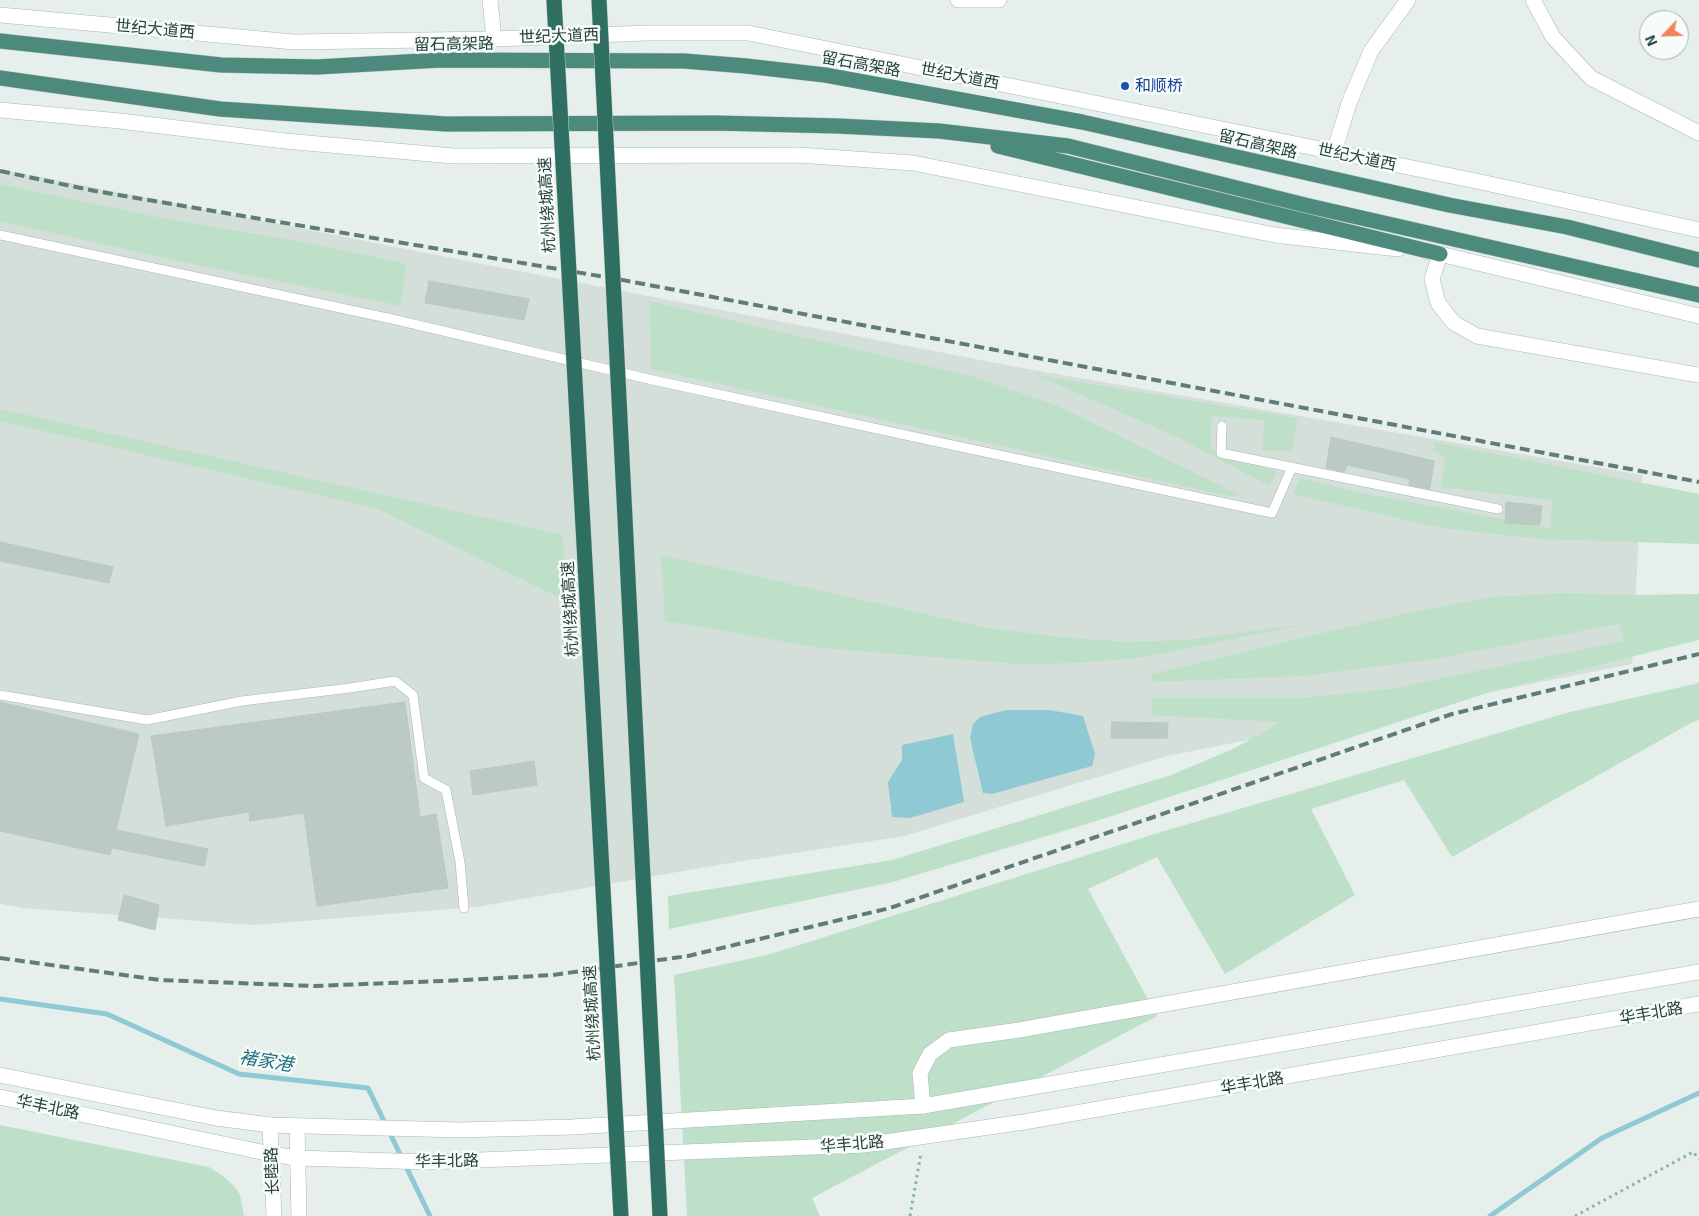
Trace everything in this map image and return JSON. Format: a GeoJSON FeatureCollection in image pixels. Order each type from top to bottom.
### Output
{"type":"FeatureCollection","features":[{"type":"Feature","properties":{"kind":"highway","name":"杭州绕城高速"},"geometry":{"type":"LineString","coordinates":[[554,0],[621,1216]]}},
{"type":"Feature","properties":{"kind":"highway"},"geometry":{"type":"LineString","coordinates":[[599,0],[660,1216]]}},
{"type":"Feature","properties":{"kind":"highway","name":"留石高架路"},"geometry":{"type":"LineString","coordinates":[[0,41],[221,65],[317,67],[440,60],[684,61],[825,75],[1082,122],[1448,205],[1567,227],[1699,260]]}},
{"type":"Feature","properties":{"kind":"highway"},"geometry":{"type":"LineString","coordinates":[[0,78],[220,109],[446,124],[715,123],[838,126],[939,131],[1068,146],[1319,208],[1699,295]]}},
{"type":"Feature","properties":{"kind":"highway"},"geometry":{"type":"LineString","coordinates":[[939,131],[1440,254]]}},
{"type":"Feature","properties":{"kind":"main road"},"geometry":{"type":"LineString","coordinates":[[490,0],[494,39]]}},
{"type":"Feature","properties":{"kind":"main road"},"geometry":{"type":"LineString","coordinates":[[958,0],[999,0]]}},
{"type":"Feature","properties":{"kind":"main road"},"geometry":{"type":"LineString","coordinates":[[1334,152],[1349,103],[1371,51],[1408,0]]}},
{"type":"Feature","properties":{"kind":"main road"},"geometry":{"type":"LineString","coordinates":[[1533,0],[1553,37],[1591,78],[1699,133]]}},
{"type":"Feature","properties":{"kind":"main road","name":"世纪大道西"},"geometry":{"type":"LineString","coordinates":[[0,15],[294,42],[494,39],[646,33],[748,33],[1334,152],[1699,230]]}},
{"type":"Feature","properties":{"kind":"main road"},"geometry":{"type":"LineString","coordinates":[[0,110],[120,121],[285,141],[453,156],[798,155],[913,163],[1275,235],[1440,254],[1699,316]]}},
{"type":"Feature","properties":{"kind":"main road"},"geometry":{"type":"LineString","coordinates":[[1440,254],[1432,279],[1438,303],[1454,324],[1477,336],[1699,374]]}},
{"type":"Feature","properties":{"kind":"main road"},"geometry":{"type":"LineString","coordinates":[[923,1106],[920,1073],[930,1054],[949,1040],[1019,1030],[1699,909]]}},
{"type":"Feature","properties":{"kind":"main road","name":"华丰北路"},"geometry":{"type":"LineString","coordinates":[[0,1075],[216,1118],[270,1125],[297,1126],[459,1130],[572,1127],[923,1106],[1699,972]]}},
{"type":"Feature","properties":{"kind":"main road","name":"华丰北路"},"geometry":{"type":"LineString","coordinates":[[0,1098],[298,1158],[428,1162],[854,1146],[1024,1122],[1699,1004]]}},
{"type":"Feature","properties":{"kind":"main road","name":"长睦路"},"geometry":{"type":"LineString","coordinates":[[270,1125],[274,1216]]}},
{"type":"Feature","properties":{"kind":"main road","name":"长睦路"},"geometry":{"type":"LineString","coordinates":[[297,1126],[300,1216]]}},
{"type":"Feature","properties":{"kind":"lane"},"geometry":{"type":"LineString","coordinates":[[0,236],[392,319],[653,380],[1272,513],[1292,467]]}},
{"type":"Feature","properties":{"kind":"lane"},"geometry":{"type":"LineString","coordinates":[[1222,426],[1221,453],[1498,509]]}},
{"type":"Feature","properties":{"kind":"lane"},"geometry":{"type":"LineString","coordinates":[[0,695],[147,720],[242,701],[395,681],[413,695],[424,778],[446,790],[460,862],[464,908]]}},
{"type":"Feature","properties":{"kind":"path"},"geometry":{"type":"LineString","coordinates":[[910,1216],[923,1137]]}},
{"type":"Feature","properties":{"kind":"path"},"geometry":{"type":"LineString","coordinates":[[1575,1216],[1693,1152],[1699,1159]]}},
{"type":"Feature","properties":{"kind":"shaded area"},"geometry":{"type":"Polygon","coordinates":[[[0,169],[1022,368],[1642,475],[1632,664],[1167,756],[904,836],[718,865],[476,907],[254,925],[22,908],[0,904],[0,169]]]}},
{"type":"Feature","properties":{"kind":"green space"},"geometry":{"type":"Polygon","coordinates":[[[0,184],[152,216],[324,246],[406,264],[401,306],[173,260],[0,221],[0,184]]]}},
{"type":"Feature","properties":{"kind":"green space"},"geometry":{"type":"Polygon","coordinates":[[[649,301],[974,377],[1056,405],[1240,495],[1229,496],[651,369],[649,301]]]}},
{"type":"Feature","properties":{"kind":"green space"},"geometry":{"type":"Polygon","coordinates":[[[1036,375],[1297,418],[1292,451],[1262,450],[1264,420],[1212,416],[1210,448],[1277,472],[1269,486],[1179,438],[1036,375]]]}},
{"type":"Feature","properties":{"kind":"green space"},"geometry":{"type":"Polygon","coordinates":[[[0,409],[563,535],[566,601],[378,509],[0,421],[0,409]]]}},
{"type":"Feature","properties":{"kind":"green space"},"geometry":{"type":"Polygon","coordinates":[[[1434,442],[1699,494],[1699,544],[1540,539],[1441,528],[1293,494],[1300,478],[1352,491],[1550,528],[1552,500],[1441,487],[1445,457],[1433,451],[1434,442]]]}},
{"type":"Feature","properties":{"kind":"green space"},"geometry":{"type":"Polygon","coordinates":[[[661,555],[988,628],[1061,637],[1126,642],[1185,640],[1306,624],[1145,657],[1080,663],[1018,664],[822,648],[665,621],[661,555]]]}},
{"type":"Feature","properties":{"kind":"green space"},"geometry":{"type":"Polygon","coordinates":[[[1562,593],[1699,594],[1699,640],[1487,693],[1090,823],[893,882],[669,929],[668,896],[892,860],[1171,775],[1235,748],[1281,722],[1151,715],[1152,698],[1301,698],[1389,689],[1624,641],[1619,624],[1428,660],[1303,676],[1152,682],[1152,674],[1411,612],[1494,597],[1562,593]]]}},
{"type":"Feature","properties":{"kind":"green space"},"geometry":{"type":"Polygon","coordinates":[[[1699,683],[1699,720],[1452,857],[1404,780],[1311,809],[1355,895],[1225,974],[1157,857],[1088,889],[1157,1016],[812,1198],[820,1216],[687,1216],[674,975],[767,955],[1161,832],[1570,712],[1699,683]]]}},
{"type":"Feature","properties":{"kind":"green space"},"geometry":{"type":"Polygon","coordinates":[[[0,1125],[209,1167],[235,1187],[240,1195],[244,1216],[0,1216],[0,1125]]]}},
{"type":"Feature","properties":{"kind":"water"},"geometry":{"type":"Polygon","coordinates":[[[1006,710],[1049,710],[1083,716],[1095,754],[1092,766],[992,794],[983,793],[970,738],[973,724],[980,717],[1006,710]]]}},
{"type":"Feature","properties":{"kind":"water"},"geometry":{"type":"Polygon","coordinates":[[[953,734],[964,802],[910,818],[892,817],[888,782],[902,760],[902,745],[953,734]]]}},
{"type":"Feature","properties":{"kind":"building"},"geometry":{"type":"Polygon","coordinates":[[[429,281],[529,299],[524,320],[425,303],[429,281]]]}},
{"type":"Feature","properties":{"kind":"building"},"geometry":{"type":"Polygon","coordinates":[[[1331,437],[1434,461],[1430,489],[1409,485],[1410,479],[1347,465],[1344,472],[1326,468],[1331,437]]]}},
{"type":"Feature","properties":{"kind":"building"},"geometry":{"type":"Polygon","coordinates":[[[1506,502],[1542,506],[1540,525],[1505,523],[1506,502]]]}},
{"type":"Feature","properties":{"kind":"building"},"geometry":{"type":"Polygon","coordinates":[[[0,542],[113,567],[109,583],[0,561],[0,542]]]}},
{"type":"Feature","properties":{"kind":"building"},"geometry":{"type":"Polygon","coordinates":[[[0,702],[139,734],[116,830],[208,849],[204,866],[112,848],[110,855],[0,831],[0,702]]]}},
{"type":"Feature","properties":{"kind":"building"},"geometry":{"type":"Polygon","coordinates":[[[405,702],[420,817],[436,814],[448,888],[317,906],[304,813],[250,821],[249,812],[166,826],[151,736],[405,702]]]}},
{"type":"Feature","properties":{"kind":"building"},"geometry":{"type":"Polygon","coordinates":[[[1112,722],[1168,723],[1167,738],[1111,738],[1112,722]]]}},
{"type":"Feature","properties":{"kind":"building"},"geometry":{"type":"Polygon","coordinates":[[[534,761],[537,785],[473,795],[470,771],[534,761]]]}},
{"type":"Feature","properties":{"kind":"building"},"geometry":{"type":"Polygon","coordinates":[[[124,895],[159,905],[155,930],[118,920],[124,895]]]}},
{"type":"Feature","properties":{"kind":"waterway","name":"褚家港"},"geometry":{"type":"LineString","coordinates":[[0,999],[107,1014],[239,1074],[368,1088],[430,1216]]}},
{"type":"Feature","properties":{"kind":"waterway"},"geometry":{"type":"LineString","coordinates":[[1490,1216],[1602,1138],[1699,1093]]}},
{"type":"Feature","properties":{"kind":"railway"},"geometry":{"type":"LineString","coordinates":[[0,171],[95,191],[617,279],[1699,482]]}},
{"type":"Feature","properties":{"kind":"railway"},"geometry":{"type":"LineString","coordinates":[[0,958],[160,980],[314,986],[553,975],[688,956],[890,908],[1452,714],[1699,654]]}},
{"type":"Feature","properties":{"kind":"place","name":"和顺桥"},"geometry":{"type":"Point","coordinates":[1125,86]}}]}
